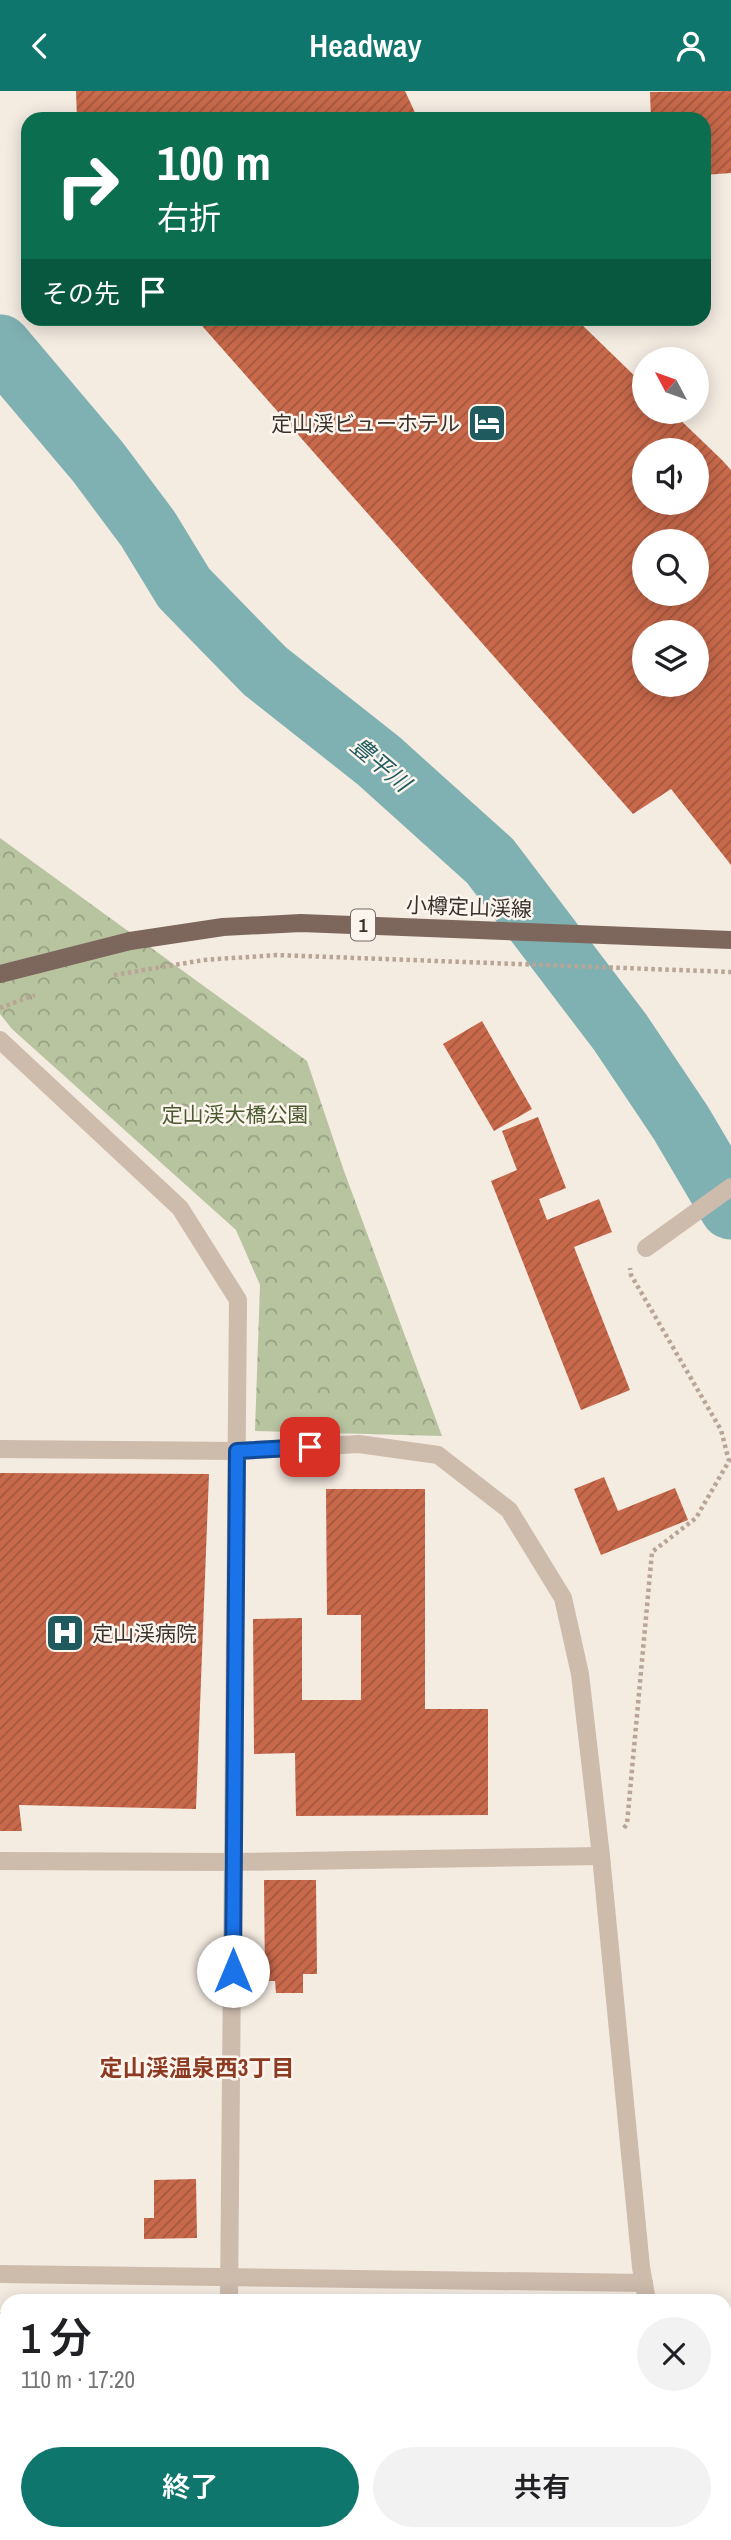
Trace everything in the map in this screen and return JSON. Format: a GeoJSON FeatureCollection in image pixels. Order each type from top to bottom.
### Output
{"type":"FeatureCollection","features":[{"type":"Feature","properties":{"kind":"main road","name":"小樽定山渓線"},"geometry":{"type":"LineString","coordinates":[[0,974],[130,941],[223,927],[301,923],[731,940]]}},
{"type":"Feature","properties":{"kind":"street"},"geometry":{"type":"LineString","coordinates":[[0,1041],[180,1208],[238,1300],[229,2294]]}},
{"type":"Feature","properties":{"kind":"street"},"geometry":{"type":"LineString","coordinates":[[646,1248],[731,1187]]}},
{"type":"Feature","properties":{"kind":"street"},"geometry":{"type":"LineString","coordinates":[[0,1449],[237,1451],[359,1444],[438,1455],[509,1510],[563,1598],[580,1674],[646,2294]]}},
{"type":"Feature","properties":{"kind":"street"},"geometry":{"type":"LineString","coordinates":[[0,1861],[233,1862],[601,1856]]}},
{"type":"Feature","properties":{"kind":"street"},"geometry":{"type":"LineString","coordinates":[[0,2274],[644,2283]]}},
{"type":"Feature","properties":{"kind":"path"},"geometry":{"type":"LineString","coordinates":[[109,976],[204,960],[277,955],[731,972]]}},
{"type":"Feature","properties":{"kind":"path"},"geometry":{"type":"LineString","coordinates":[[0,1008],[45,991]]}},
{"type":"Feature","properties":{"kind":"path"},"geometry":{"type":"LineString","coordinates":[[601,1856],[627,1824],[652,1552],[696,1518],[729,1461],[721,1430],[631,1275],[630,1264],[646,1248]]}},
{"type":"Feature","properties":{"kind":"green space","name":"定山渓大橋公園"},"geometry":{"type":"Polygon","coordinates":[[[0,838],[307,1061],[344,1171],[442,1436],[255,1431],[260,1285],[236,1230],[12,1029],[0,1014],[0,838]]]}},
{"type":"Feature","properties":{"kind":"building"},"geometry":{"type":"Polygon","coordinates":[[[76,91],[405,91],[415,112],[77,112],[76,91]]]}},
{"type":"Feature","properties":{"kind":"building"},"geometry":{"type":"Polygon","coordinates":[[[731,91],[731,173],[711,174],[711,112],[651,112],[650,92],[731,91]]]}},
{"type":"Feature","properties":{"kind":"building"},"geometry":{"type":"Polygon","coordinates":[[[202,326],[583,326],[632,373],[632,424],[685,424],[699,438],[632,438],[632,515],[709,515],[709,448],[722,460],[731,470],[731,865],[671,789],[633,814],[202,326]]]}},
{"type":"Feature","properties":{"kind":"building"},"geometry":{"type":"Polygon","coordinates":[[[482,1021],[532,1109],[494,1131],[443,1044],[482,1021]]]}},
{"type":"Feature","properties":{"kind":"building"},"geometry":{"type":"Polygon","coordinates":[[[538,1117],[566,1188],[539,1199],[547,1220],[599,1199],[612,1232],[574,1247],[630,1390],[581,1410],[491,1181],[517,1170],[502,1131],[538,1117]]]}},
{"type":"Feature","properties":{"kind":"building"},"geometry":{"type":"Polygon","coordinates":[[[0,1473],[209,1474],[196,1809],[19,1805],[22,1831],[0,1831],[0,1473]]]}},
{"type":"Feature","properties":{"kind":"building"},"geometry":{"type":"Polygon","coordinates":[[[604,1477],[618,1511],[675,1488],[688,1520],[601,1555],[574,1489],[604,1477]]]}},
{"type":"Feature","properties":{"kind":"building"},"geometry":{"type":"Polygon","coordinates":[[[326,1489],[425,1489],[425,1709],[488,1709],[488,1815],[296,1816],[295,1753],[254,1754],[253,1619],[302,1618],[302,1700],[361,1700],[361,1615],[327,1615],[326,1489]]]}},
{"type":"Feature","properties":{"kind":"building"},"geometry":{"type":"Polygon","coordinates":[[[264,1880],[316,1880],[317,1974],[303,1974],[303,1993],[276,1993],[275,1981],[265,1981],[264,1880]]]}},
{"type":"Feature","properties":{"kind":"building"},"geometry":{"type":"Polygon","coordinates":[[[196,2179],[197,2238],[144,2239],[144,2218],[154,2218],[154,2180],[196,2179]]]}},
{"type":"Feature","properties":{"kind":"waterway","name":"豊平川"},"geometry":{"type":"LineString","coordinates":[[0,346],[98,462],[148,529],[184,588],[265,671],[379,761],[490,861],[620,1032],[681,1123],[731,1208]]}},
{"type":"Feature","properties":{"kind":"place","name":"定山渓ビューホテル"},"geometry":{"type":"Point","coordinates":[487,423]}},
{"type":"Feature","properties":{"kind":"place","name":"定山渓病院"},"geometry":{"type":"Point","coordinates":[65,1633]}},
{"type":"Feature","properties":{"kind":"district","name":"定山渓温泉西3丁目"},"geometry":{"type":"Point","coordinates":[197,2067]}},
{"type":"Feature","properties":{"kind":"route"},"geometry":{"type":"LineString","coordinates":[[233,1971],[237,1451],[310,1447]]}}]}
